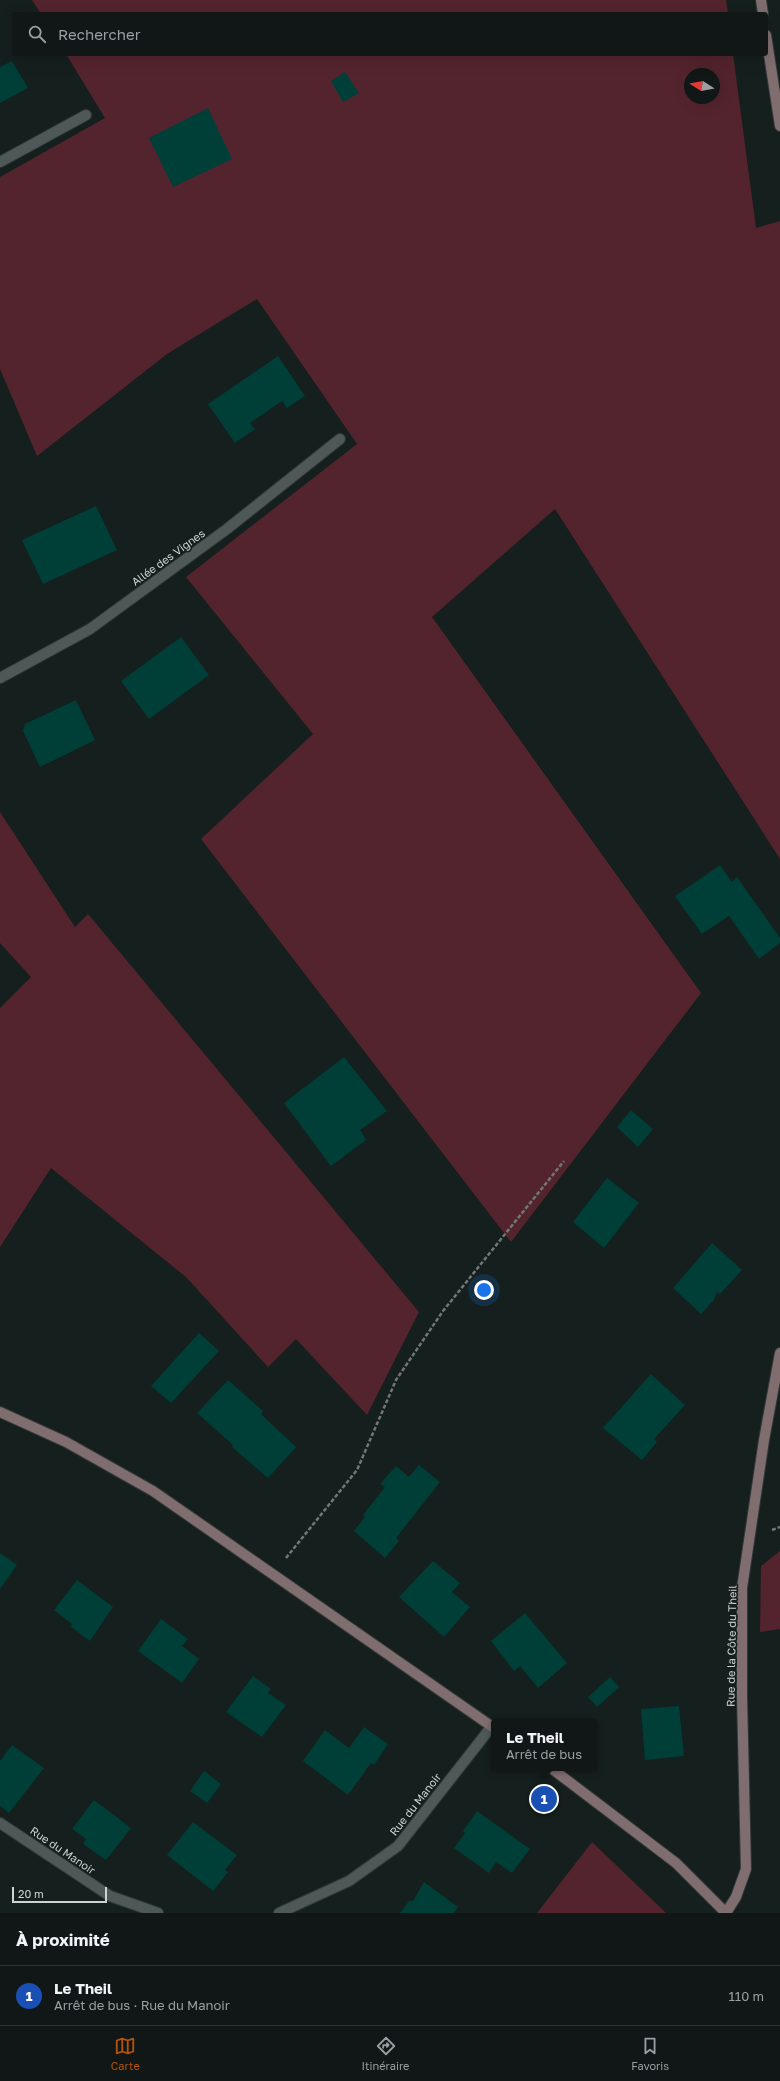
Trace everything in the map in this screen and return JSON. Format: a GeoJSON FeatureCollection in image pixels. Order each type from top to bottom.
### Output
{"type":"FeatureCollection","features":[{"type":"Feature","properties":{"kind":"street"},"geometry":{"type":"LineString","coordinates":[[761,0],[763,12]]}},
{"type":"Feature","properties":{"kind":"street"},"geometry":{"type":"LineString","coordinates":[[768,48],[780,126]]}},
{"type":"Feature","properties":{"kind":"street"},"geometry":{"type":"LineString","coordinates":[[0,162],[86,114]]}},
{"type":"Feature","properties":{"kind":"street","name":"Allée des Vignes"},"geometry":{"type":"LineString","coordinates":[[0,678],[90,629],[227,529],[340,439]]}},
{"type":"Feature","properties":{"kind":"street","name":"Rue de la Côte du Theil"},"geometry":{"type":"LineString","coordinates":[[726,1913],[736,1897],[746,1869],[742,1696],[742,1588],[764,1440],[780,1353]]}},
{"type":"Feature","properties":{"kind":"street"},"geometry":{"type":"LineString","coordinates":[[0,1412],[66,1442],[153,1491],[491,1726]]}},
{"type":"Feature","properties":{"kind":"street","name":"Rue du Manoir"},"geometry":{"type":"LineString","coordinates":[[279,1913],[348,1881],[398,1846],[491,1730]]}},
{"type":"Feature","properties":{"kind":"street"},"geometry":{"type":"LineString","coordinates":[[555,1771],[676,1864],[726,1913]]}},
{"type":"Feature","properties":{"kind":"street","name":"Rue du Manoir"},"geometry":{"type":"LineString","coordinates":[[0,1823],[110,1896],[158,1913]]}},
{"type":"Feature","properties":{"kind":"path"},"geometry":{"type":"LineString","coordinates":[[274,1574],[357,1470],[396,1380],[442,1311],[564,1161]]}},
{"type":"Feature","properties":{"kind":"shaded area"},"geometry":{"type":"Polygon","coordinates":[[[32,0],[726,0],[728,12],[40,12],[32,0]]]}},
{"type":"Feature","properties":{"kind":"shaded area"},"geometry":{"type":"Polygon","coordinates":[[[67,56],[733,56],[756,228],[780,221],[780,859],[555,509],[432,617],[701,993],[511,1242],[201,839],[313,734],[186,577],[357,444],[257,299],[167,354],[37,456],[0,369],[0,177],[105,118],[67,56]]]}},
{"type":"Feature","properties":{"kind":"shaded area"},"geometry":{"type":"Polygon","coordinates":[[[0,812],[75,927],[88,914],[419,1312],[367,1415],[296,1339],[268,1367],[186,1277],[51,1168],[0,1247],[0,1008],[31,977],[0,943],[0,812]]]}},
{"type":"Feature","properties":{"kind":"shaded area"},"geometry":{"type":"Polygon","coordinates":[[[780,1551],[780,1629],[760,1632],[761,1566],[780,1551]]]}},
{"type":"Feature","properties":{"kind":"shaded area"},"geometry":{"type":"Polygon","coordinates":[[[592,1842],[666,1913],[537,1913],[592,1842]]]}},
{"type":"Feature","properties":{"kind":"building"},"geometry":{"type":"Polygon","coordinates":[[[12,61],[28,88],[0,103],[0,67],[12,61]]]}},
{"type":"Feature","properties":{"kind":"building"},"geometry":{"type":"Polygon","coordinates":[[[345,72],[359,93],[343,102],[331,81],[345,72]]]}},
{"type":"Feature","properties":{"kind":"building"},"geometry":{"type":"Polygon","coordinates":[[[208,108],[232,159],[173,187],[149,138],[208,108]]]}},
{"type":"Feature","properties":{"kind":"building"},"geometry":{"type":"Polygon","coordinates":[[[278,356],[305,396],[287,408],[282,401],[250,423],[255,429],[235,443],[208,404],[278,356]]]}},
{"type":"Feature","properties":{"kind":"building"},"geometry":{"type":"Polygon","coordinates":[[[96,506],[117,550],[43,584],[22,540],[96,506]]]}},
{"type":"Feature","properties":{"kind":"building"},"geometry":{"type":"Polygon","coordinates":[[[181,637],[209,675],[149,719],[121,681],[181,637]]]}},
{"type":"Feature","properties":{"kind":"building"},"geometry":{"type":"Polygon","coordinates":[[[76,700],[95,740],[40,767],[23,731],[25,724],[76,700]]]}},
{"type":"Feature","properties":{"kind":"building"},"geometry":{"type":"Polygon","coordinates":[[[720,865],[732,882],[737,877],[780,938],[780,943],[759,959],[729,916],[702,934],[675,896],[720,865]]]}},
{"type":"Feature","properties":{"kind":"building"},"geometry":{"type":"Polygon","coordinates":[[[344,1057],[387,1111],[360,1130],[366,1140],[331,1166],[284,1103],[344,1057]]]}},
{"type":"Feature","properties":{"kind":"building"},"geometry":{"type":"Polygon","coordinates":[[[631,1110],[653,1129],[638,1147],[617,1127],[631,1110]]]}},
{"type":"Feature","properties":{"kind":"building"},"geometry":{"type":"Polygon","coordinates":[[[607,1178],[639,1203],[604,1248],[573,1222],[607,1178]]]}},
{"type":"Feature","properties":{"kind":"building"},"geometry":{"type":"Polygon","coordinates":[[[712,1243],[742,1270],[720,1294],[717,1292],[714,1300],[701,1314],[673,1288],[712,1243]]]}},
{"type":"Feature","properties":{"kind":"building"},"geometry":{"type":"Polygon","coordinates":[[[199,1333],[219,1351],[171,1403],[151,1386],[199,1333]]]}},
{"type":"Feature","properties":{"kind":"building"},"geometry":{"type":"Polygon","coordinates":[[[651,1374],[685,1405],[654,1439],[657,1442],[642,1460],[603,1428],[651,1374]]]}},
{"type":"Feature","properties":{"kind":"building"},"geometry":{"type":"Polygon","coordinates":[[[228,1380],[263,1411],[261,1414],[296,1447],[268,1478],[232,1447],[233,1445],[197,1413],[228,1380]]]}},
{"type":"Feature","properties":{"kind":"building"},"geometry":{"type":"Polygon","coordinates":[[[419,1465],[440,1482],[396,1538],[399,1541],[385,1558],[354,1531],[365,1517],[363,1515],[385,1487],[380,1484],[396,1466],[409,1477],[419,1465]]]}},
{"type":"Feature","properties":{"kind":"building"},"geometry":{"type":"Polygon","coordinates":[[[0,1553],[17,1565],[0,1589],[0,1553]]]}},
{"type":"Feature","properties":{"kind":"building"},"geometry":{"type":"Polygon","coordinates":[[[433,1561],[460,1583],[452,1592],[470,1607],[444,1637],[399,1597],[433,1561]]]}},
{"type":"Feature","properties":{"kind":"building"},"geometry":{"type":"Polygon","coordinates":[[[77,1580],[113,1607],[90,1641],[71,1627],[72,1624],[54,1610],[77,1580]]]}},
{"type":"Feature","properties":{"kind":"building"},"geometry":{"type":"Polygon","coordinates":[[[525,1613],[567,1663],[538,1688],[520,1666],[514,1671],[491,1641],[525,1613]]]}},
{"type":"Feature","properties":{"kind":"building"},"geometry":{"type":"Polygon","coordinates":[[[161,1619],[188,1639],[182,1646],[199,1659],[182,1683],[138,1651],[161,1619]]]}},
{"type":"Feature","properties":{"kind":"building"},"geometry":{"type":"Polygon","coordinates":[[[253,1676],[271,1689],[268,1693],[286,1705],[262,1737],[226,1712],[253,1676]]]}},
{"type":"Feature","properties":{"kind":"building"},"geometry":{"type":"Polygon","coordinates":[[[610,1677],[619,1687],[597,1707],[588,1697],[610,1677]]]}},
{"type":"Feature","properties":{"kind":"building"},"geometry":{"type":"Polygon","coordinates":[[[679,1706],[684,1756],[645,1760],[641,1709],[679,1706]]]}},
{"type":"Feature","properties":{"kind":"building"},"geometry":{"type":"Polygon","coordinates":[[[364,1727],[388,1744],[374,1765],[371,1763],[348,1795],[303,1761],[325,1730],[349,1748],[364,1727]]]}},
{"type":"Feature","properties":{"kind":"building"},"geometry":{"type":"Polygon","coordinates":[[[12,1745],[44,1768],[9,1813],[0,1806],[0,1761],[12,1745]]]}},
{"type":"Feature","properties":{"kind":"building"},"geometry":{"type":"Polygon","coordinates":[[[204,1771],[221,1784],[207,1803],[190,1791],[204,1771]]]}},
{"type":"Feature","properties":{"kind":"building"},"geometry":{"type":"Polygon","coordinates":[[[94,1800],[131,1828],[106,1860],[83,1844],[86,1839],[72,1829],[94,1800]]]}},
{"type":"Feature","properties":{"kind":"building"},"geometry":{"type":"Polygon","coordinates":[[[477,1811],[530,1849],[512,1873],[496,1862],[489,1873],[454,1848],[465,1833],[463,1831],[477,1811]]]}},
{"type":"Feature","properties":{"kind":"building"},"geometry":{"type":"Polygon","coordinates":[[[193,1822],[237,1855],[225,1870],[228,1872],[213,1891],[167,1855],[193,1822]]]}},
{"type":"Feature","properties":{"kind":"building"},"geometry":{"type":"Polygon","coordinates":[[[424,1882],[458,1907],[454,1913],[400,1913],[409,1901],[413,1901],[424,1882]]]}},
{"type":"Feature","properties":{"kind":"place","name":"Le Theil"},"geometry":{"type":"Point","coordinates":[544,1799]}}]}
